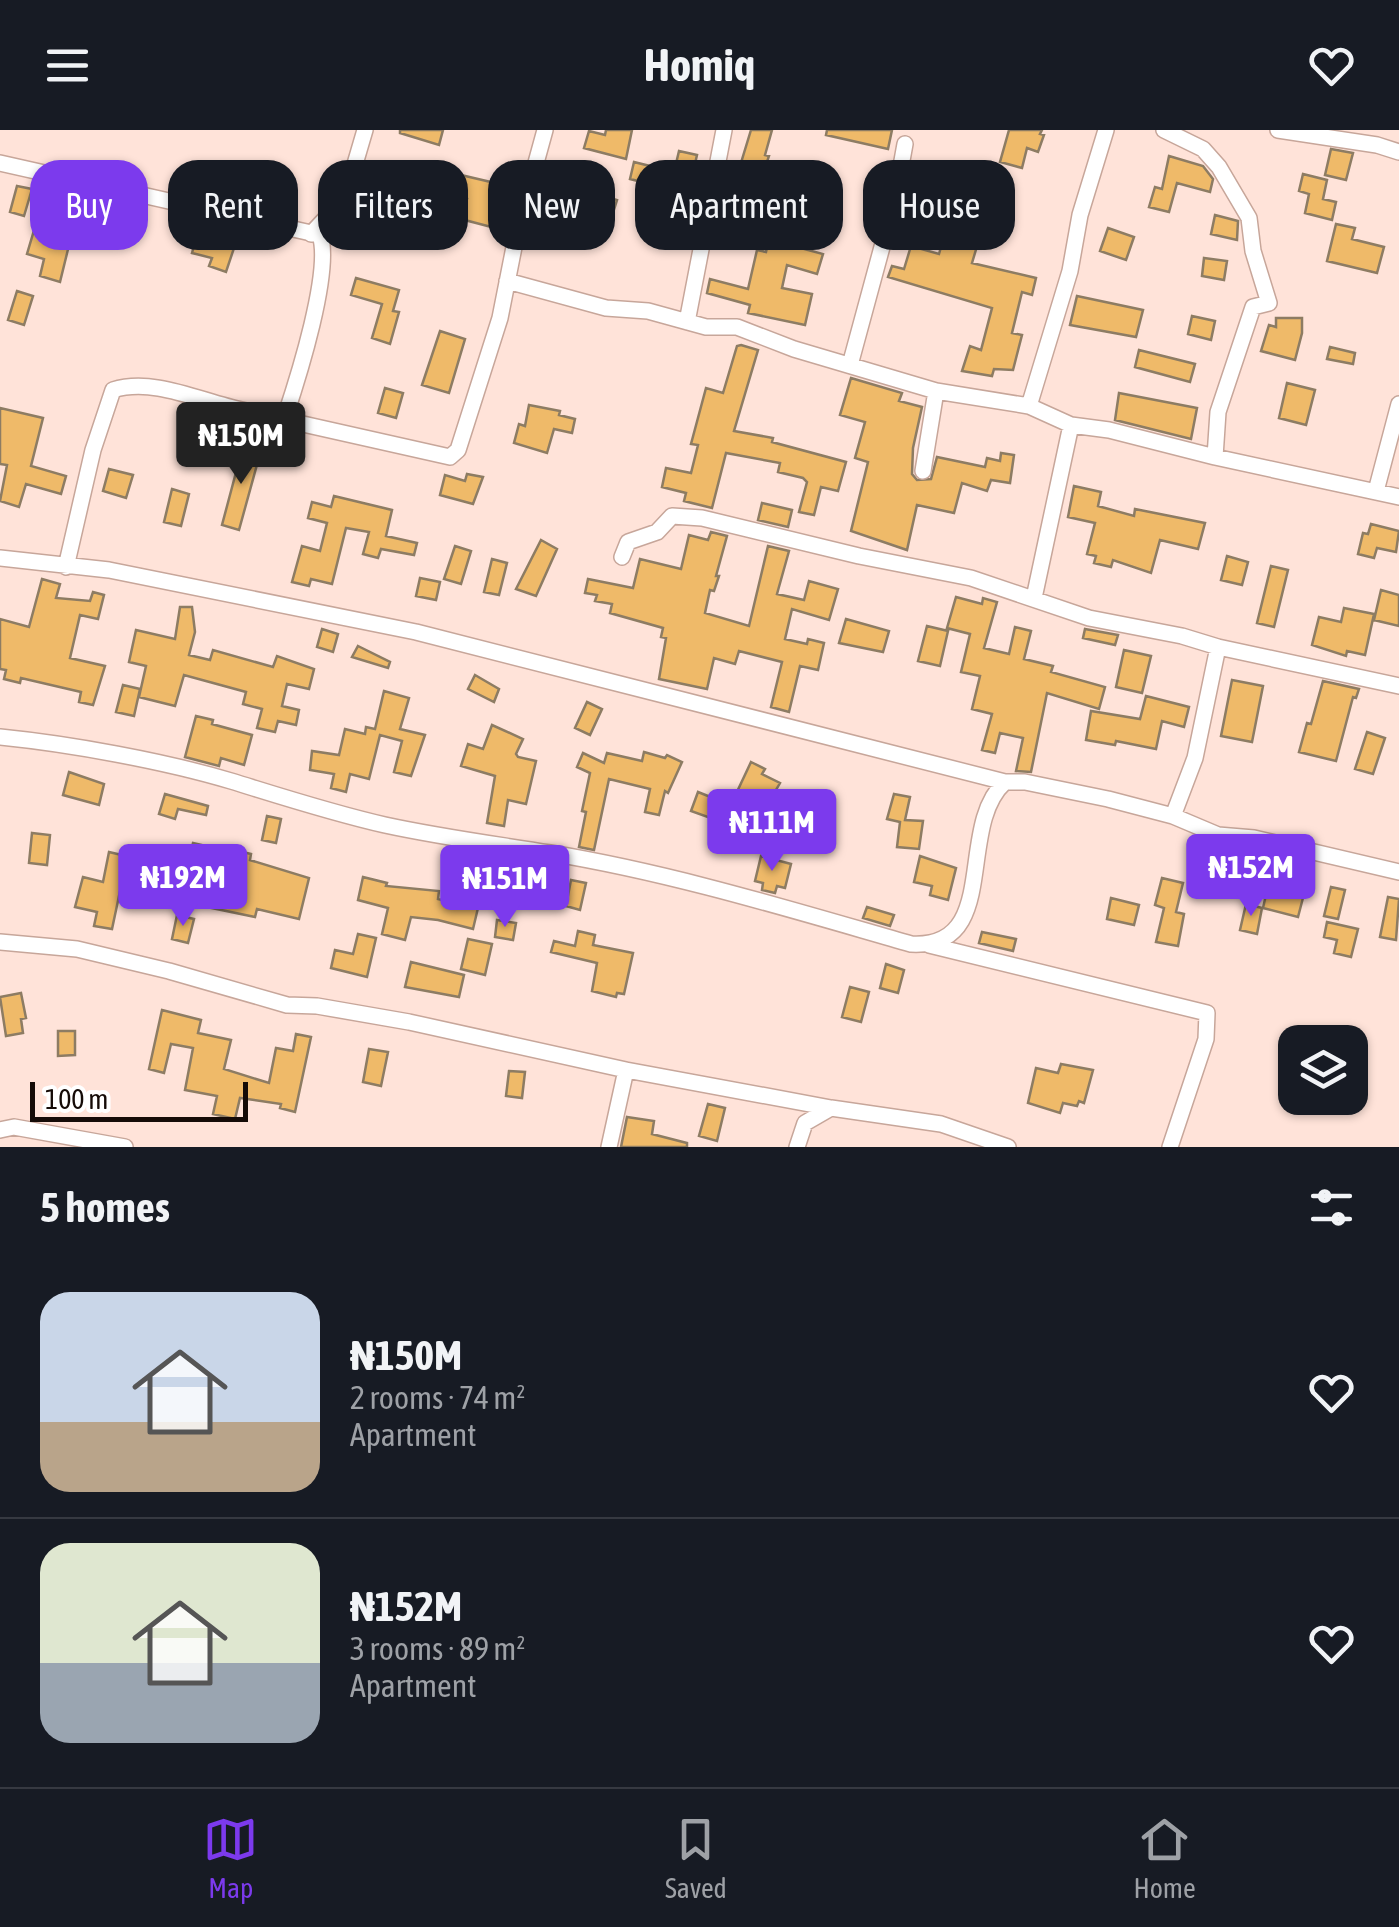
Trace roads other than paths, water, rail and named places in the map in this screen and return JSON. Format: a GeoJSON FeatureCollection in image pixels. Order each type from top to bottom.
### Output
{"type":"FeatureCollection","features":[{"type":"Feature","properties":{"kind":"street"},"geometry":{"type":"LineString","coordinates":[[311,234],[340,203],[365,130]]}},
{"type":"Feature","properties":{"kind":"street"},"geometry":{"type":"LineString","coordinates":[[66,567],[92,450],[113,390],[130,384],[450,457],[458,450],[500,318],[545,130]]}},
{"type":"Feature","properties":{"kind":"street"},"geometry":{"type":"LineString","coordinates":[[688,322],[724,130]]}},
{"type":"Feature","properties":{"kind":"street"},"geometry":{"type":"LineString","coordinates":[[1029,406],[1070,271],[1080,215],[1106,130]]}},
{"type":"Feature","properties":{"kind":"street"},"geometry":{"type":"LineString","coordinates":[[1164,130],[1203,150],[1219,167],[1250,218],[1258,269],[1270,302],[1253,307],[1218,412],[1215,457]]}},
{"type":"Feature","properties":{"kind":"street"},"geometry":{"type":"LineString","coordinates":[[1278,130],[1377,137],[1399,152]]}},
{"type":"Feature","properties":{"kind":"street"},"geometry":{"type":"LineString","coordinates":[[850,365],[906,144]]}},
{"type":"Feature","properties":{"kind":"street"},"geometry":{"type":"LineString","coordinates":[[0,163],[320,235],[324,257],[305,358],[285,417]]}},
{"type":"Feature","properties":{"kind":"street"},"geometry":{"type":"LineString","coordinates":[[507,281],[568,300],[648,311],[706,327],[737,326],[764,338],[936,390],[1029,406],[1070,425],[1110,430],[1399,496]]}},
{"type":"Feature","properties":{"kind":"street"},"geometry":{"type":"LineString","coordinates":[[923,471],[936,390]]}},
{"type":"Feature","properties":{"kind":"street"},"geometry":{"type":"LineString","coordinates":[[1376,491],[1399,404]]}},
{"type":"Feature","properties":{"kind":"street"},"geometry":{"type":"LineString","coordinates":[[1034,598],[1070,425]]}},
{"type":"Feature","properties":{"kind":"street"},"geometry":{"type":"LineString","coordinates":[[622,557],[628,542],[658,532],[672,516],[682,515],[971,578],[1089,618],[1399,686]]}},
{"type":"Feature","properties":{"kind":"street"},"geometry":{"type":"LineString","coordinates":[[0,558],[126,573],[416,632],[1004,782],[1025,782],[1173,816],[1218,836],[1254,838],[1399,872]]}},
{"type":"Feature","properties":{"kind":"street"},"geometry":{"type":"LineString","coordinates":[[1173,816],[1196,758],[1218,647]]}},
{"type":"Feature","properties":{"kind":"street"},"geometry":{"type":"LineString","coordinates":[[0,737],[228,780],[305,806],[387,825],[550,853],[704,886],[911,944],[925,944],[1207,1012],[1206,1039],[1170,1147]]}},
{"type":"Feature","properties":{"kind":"street"},"geometry":{"type":"LineString","coordinates":[[925,944],[943,939],[961,925],[970,904],[983,814],[993,793],[1004,782]]}},
{"type":"Feature","properties":{"kind":"street"},"geometry":{"type":"LineString","coordinates":[[0,942],[77,950],[169,971],[256,999],[409,1022],[626,1070],[941,1124],[1008,1147]]}},
{"type":"Feature","properties":{"kind":"street"},"geometry":{"type":"LineString","coordinates":[[609,1147],[626,1070]]}},
{"type":"Feature","properties":{"kind":"street"},"geometry":{"type":"LineString","coordinates":[[797,1147],[805,1123],[832,1108]]}},
{"type":"Feature","properties":{"kind":"street"},"geometry":{"type":"LineString","coordinates":[[0,1130],[14,1127],[125,1147]]}}]}
